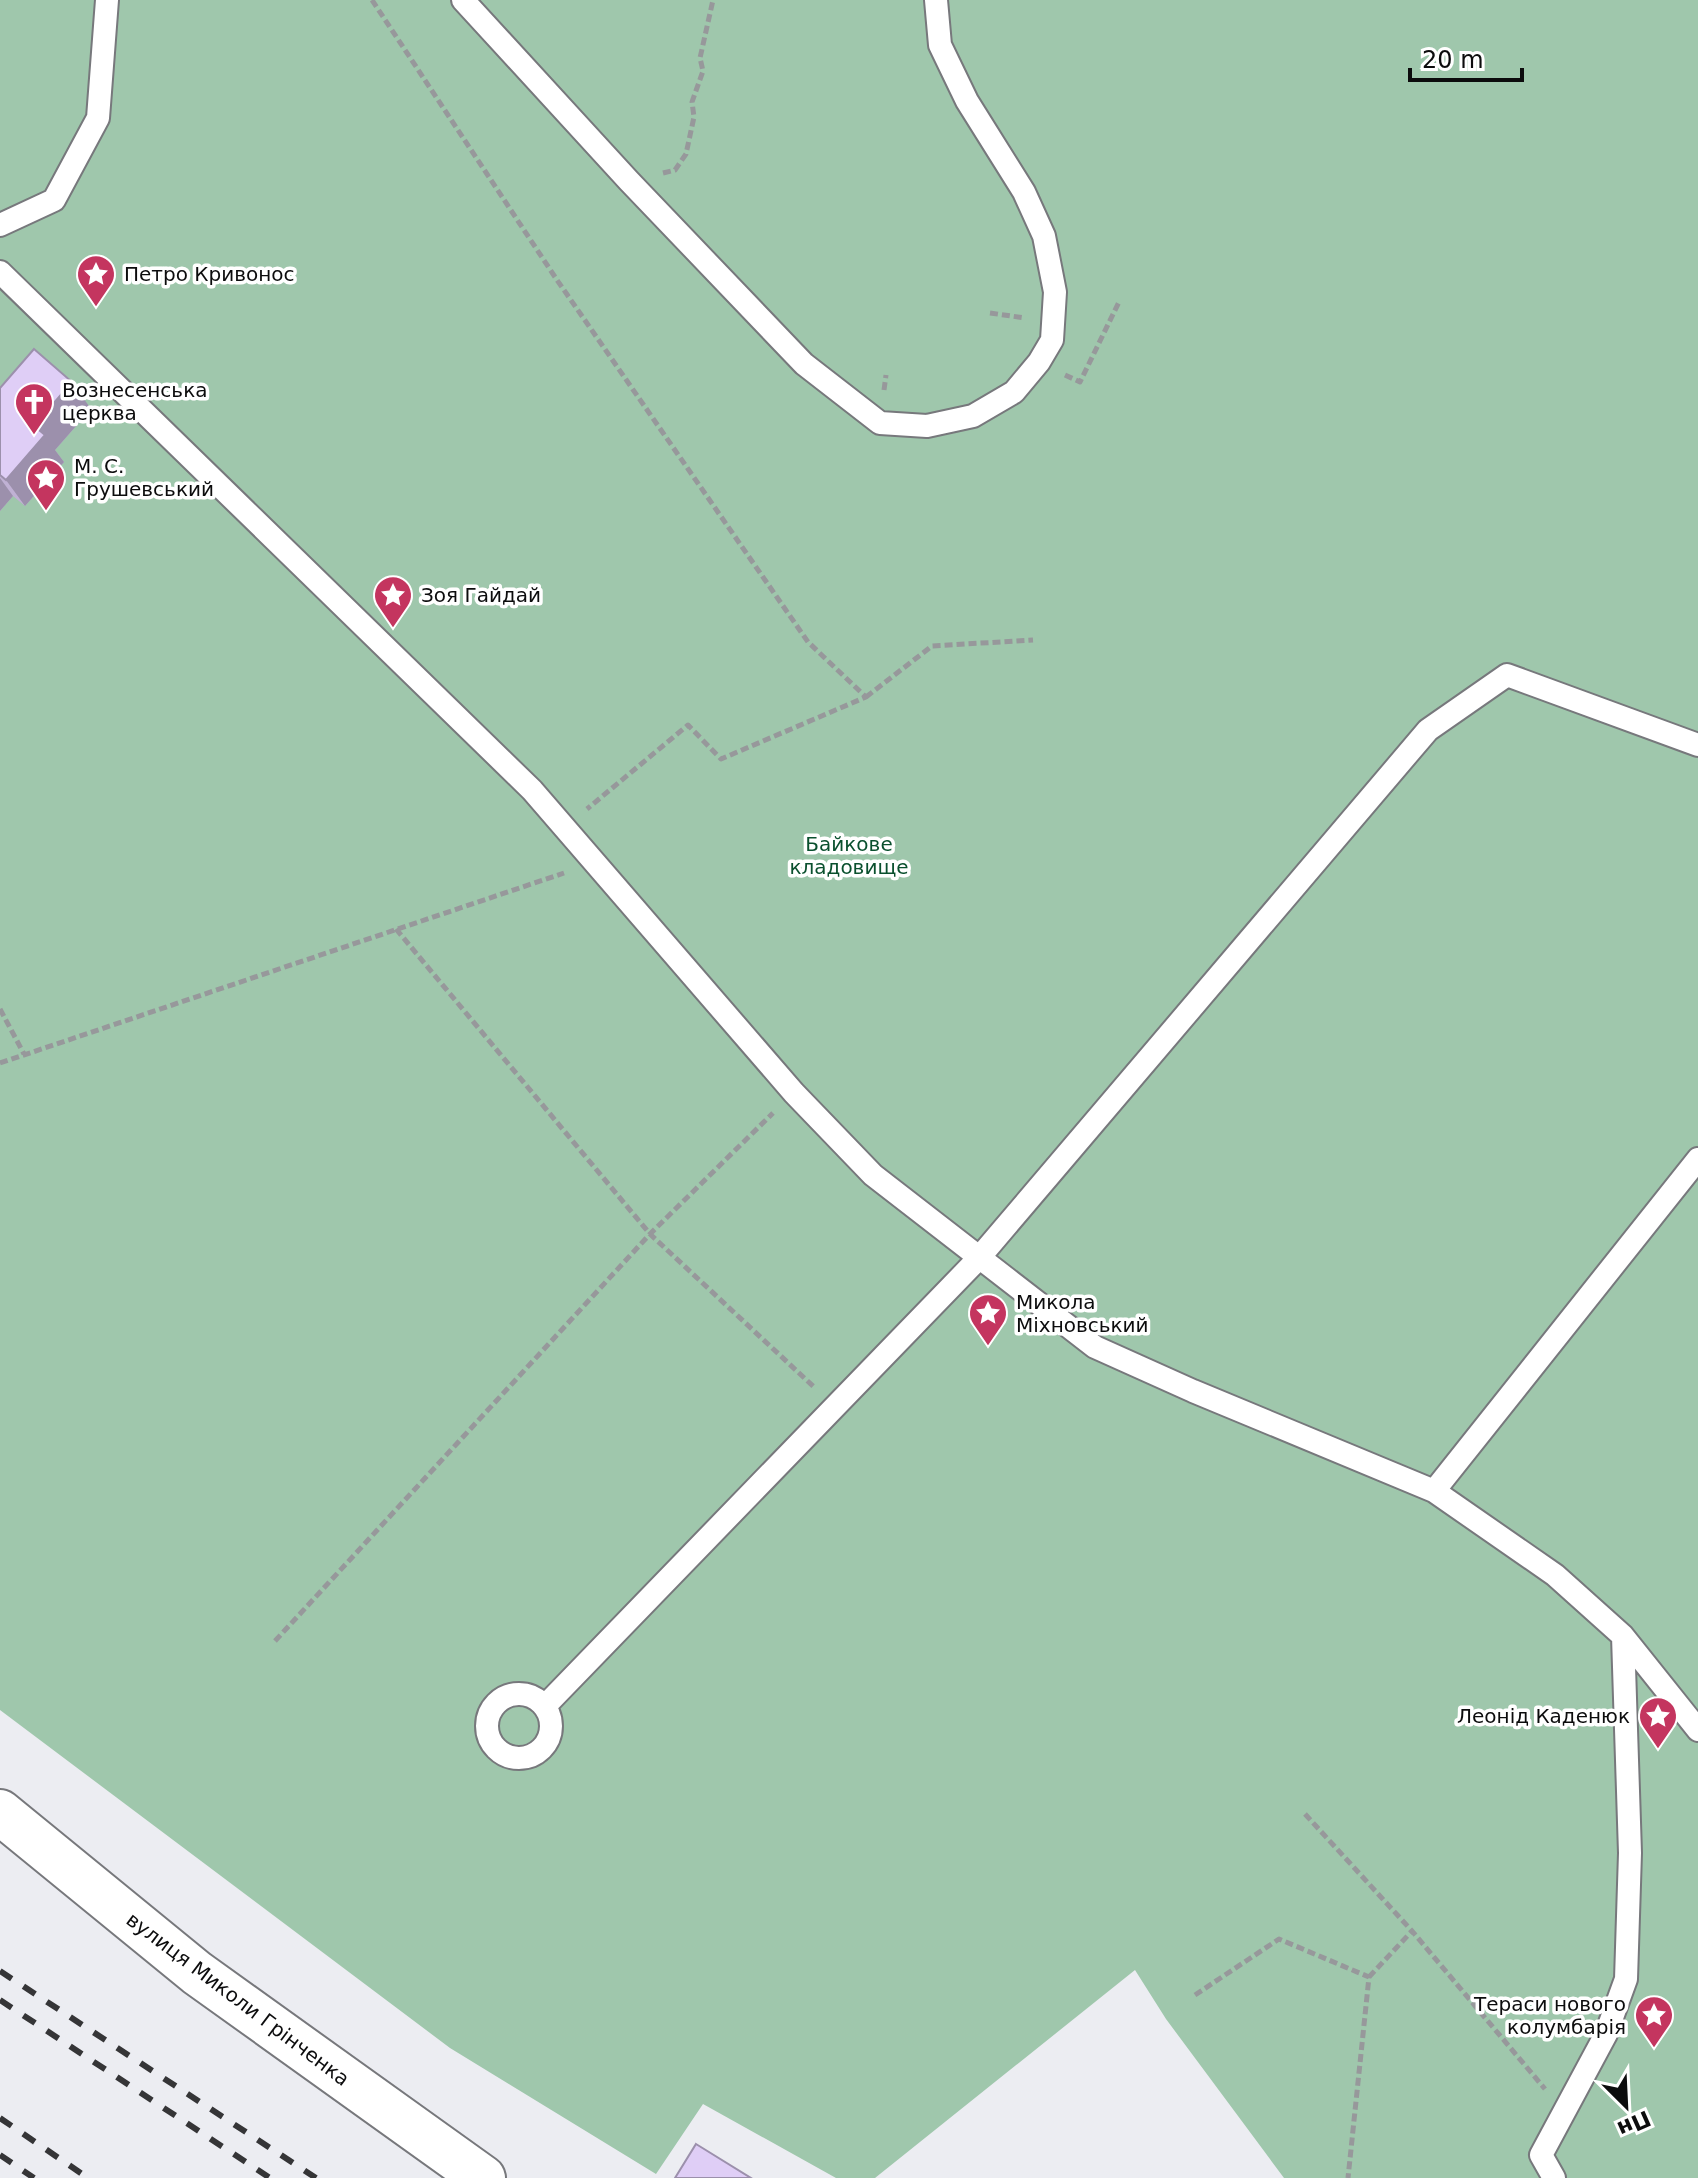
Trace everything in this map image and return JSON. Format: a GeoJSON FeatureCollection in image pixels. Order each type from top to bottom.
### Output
{"type":"FeatureCollection","features":[{"type":"Feature","properties":{"kind":"main road","name":"вулиця Миколи Грінченка"},"geometry":{"type":"LineString","coordinates":[[0,1812],[197,1973],[483,2178]]}},
{"type":"Feature","properties":{"kind":"lane"},"geometry":{"type":"LineString","coordinates":[[0,225],[54,200],[98,118],[107,0]]}},
{"type":"Feature","properties":{"kind":"lane"},"geometry":{"type":"LineString","coordinates":[[463,0],[629,181],[804,364],[880,423],[927,426],[973,416],[1014,392],[1039,362],[1052,340],[1055,292],[1044,236],[1024,192],[967,101],[940,45],[936,0]]}},
{"type":"Feature","properties":{"kind":"lane"},"geometry":{"type":"LineString","coordinates":[[0,272],[532,790],[794,1093],[873,1175],[1095,1347],[1434,1491],[1555,1575],[1623,1636],[1698,1730]]}},
{"type":"Feature","properties":{"kind":"lane"},"geometry":{"type":"LineString","coordinates":[[545,1706],[978,1259],[1428,730],[1507,675],[1698,745]]}},
{"type":"Feature","properties":{"kind":"lane"},"geometry":{"type":"LineString","coordinates":[[1434,1491],[1698,1159]]}},
{"type":"Feature","properties":{"kind":"lane"},"geometry":{"type":"LineString","coordinates":[[1554,2178],[1541,2155],[1606,2034],[1626,1979],[1630,1853],[1623,1636]]}},
{"type":"Feature","properties":{"kind":"path"},"geometry":{"type":"LineString","coordinates":[[372,0],[557,280],[808,642],[866,697]]}},
{"type":"Feature","properties":{"kind":"path"},"geometry":{"type":"LineString","coordinates":[[675,170],[686,154],[694,117],[692,102],[703,71],[700,58],[713,0]]}},
{"type":"Feature","properties":{"kind":"path"},"geometry":{"type":"LineString","coordinates":[[1080,382],[1119,302]]}},
{"type":"Feature","properties":{"kind":"path"},"geometry":{"type":"LineString","coordinates":[[565,827],[688,725],[721,759],[866,697],[932,646],[1033,640]]}},
{"type":"Feature","properties":{"kind":"path"},"geometry":{"type":"LineString","coordinates":[[0,1063],[595,862]]}},
{"type":"Feature","properties":{"kind":"path"},"geometry":{"type":"LineString","coordinates":[[396,929],[650,1234],[835,1406]]}},
{"type":"Feature","properties":{"kind":"path"},"geometry":{"type":"LineString","coordinates":[[0,1009],[24,1054]]}},
{"type":"Feature","properties":{"kind":"path"},"geometry":{"type":"LineString","coordinates":[[275,1641],[650,1234],[794,1093]]}},
{"type":"Feature","properties":{"kind":"path"},"geometry":{"type":"LineString","coordinates":[[1305,1814],[1412,1931],[1563,2112]]}},
{"type":"Feature","properties":{"kind":"path"},"geometry":{"type":"LineString","coordinates":[[1348,2178],[1369,1977],[1412,1931]]}},
{"type":"Feature","properties":{"kind":"path"},"geometry":{"type":"LineString","coordinates":[[1195,1995],[1279,1939],[1369,1977]]}},
{"type":"Feature","properties":{"kind":"green space","name":"Байкове кладовище"},"geometry":{"type":"Polygon","coordinates":[[[0,0],[1698,0],[1698,2178],[1284,2178],[1166,2019],[1135,1970],[875,2178],[836,2178],[703,2104],[656,2174],[450,2048],[0,1710],[0,0]]]}},
{"type":"Feature","properties":{"kind":"building"},"geometry":{"type":"Polygon","coordinates":[[[34,349],[72,382],[34,426],[45,435],[6,480],[0,475],[0,388],[34,349]]]}},
{"type":"Feature","properties":{"kind":"building"},"geometry":{"type":"Polygon","coordinates":[[[696,2144],[751,2178],[675,2178],[696,2144]]]}},
{"type":"Feature","properties":{"kind":"railway"},"geometry":{"type":"LineString","coordinates":[[0,1971],[316,2178]]}},
{"type":"Feature","properties":{"kind":"railway"},"geometry":{"type":"LineString","coordinates":[[0,2000],[270,2178]]}},
{"type":"Feature","properties":{"kind":"railway"},"geometry":{"type":"LineString","coordinates":[[0,2118],[88,2178]]}},
{"type":"Feature","properties":{"kind":"railway"},"geometry":{"type":"LineString","coordinates":[[0,2155],[34,2178]]}},
{"type":"Feature","properties":{"kind":"place","name":"Петро Кривонос"},"geometry":{"type":"Point","coordinates":[96,308]}},
{"type":"Feature","properties":{"kind":"place","name":"Вознесенська церква"},"geometry":{"type":"Point","coordinates":[34,436]}},
{"type":"Feature","properties":{"kind":"place","name":"М. С. Грушевський"},"geometry":{"type":"Point","coordinates":[46,512]}},
{"type":"Feature","properties":{"kind":"place","name":"Зоя Гайдай"},"geometry":{"type":"Point","coordinates":[393,629]}},
{"type":"Feature","properties":{"kind":"place","name":"Микола Міхновський"},"geometry":{"type":"Point","coordinates":[988,1347]}},
{"type":"Feature","properties":{"kind":"place","name":"Леонід Каденюк"},"geometry":{"type":"Point","coordinates":[1658,1750]}},
{"type":"Feature","properties":{"kind":"place","name":"Тераси нового колумбарія"},"geometry":{"type":"Point","coordinates":[1654,2049]}}]}
